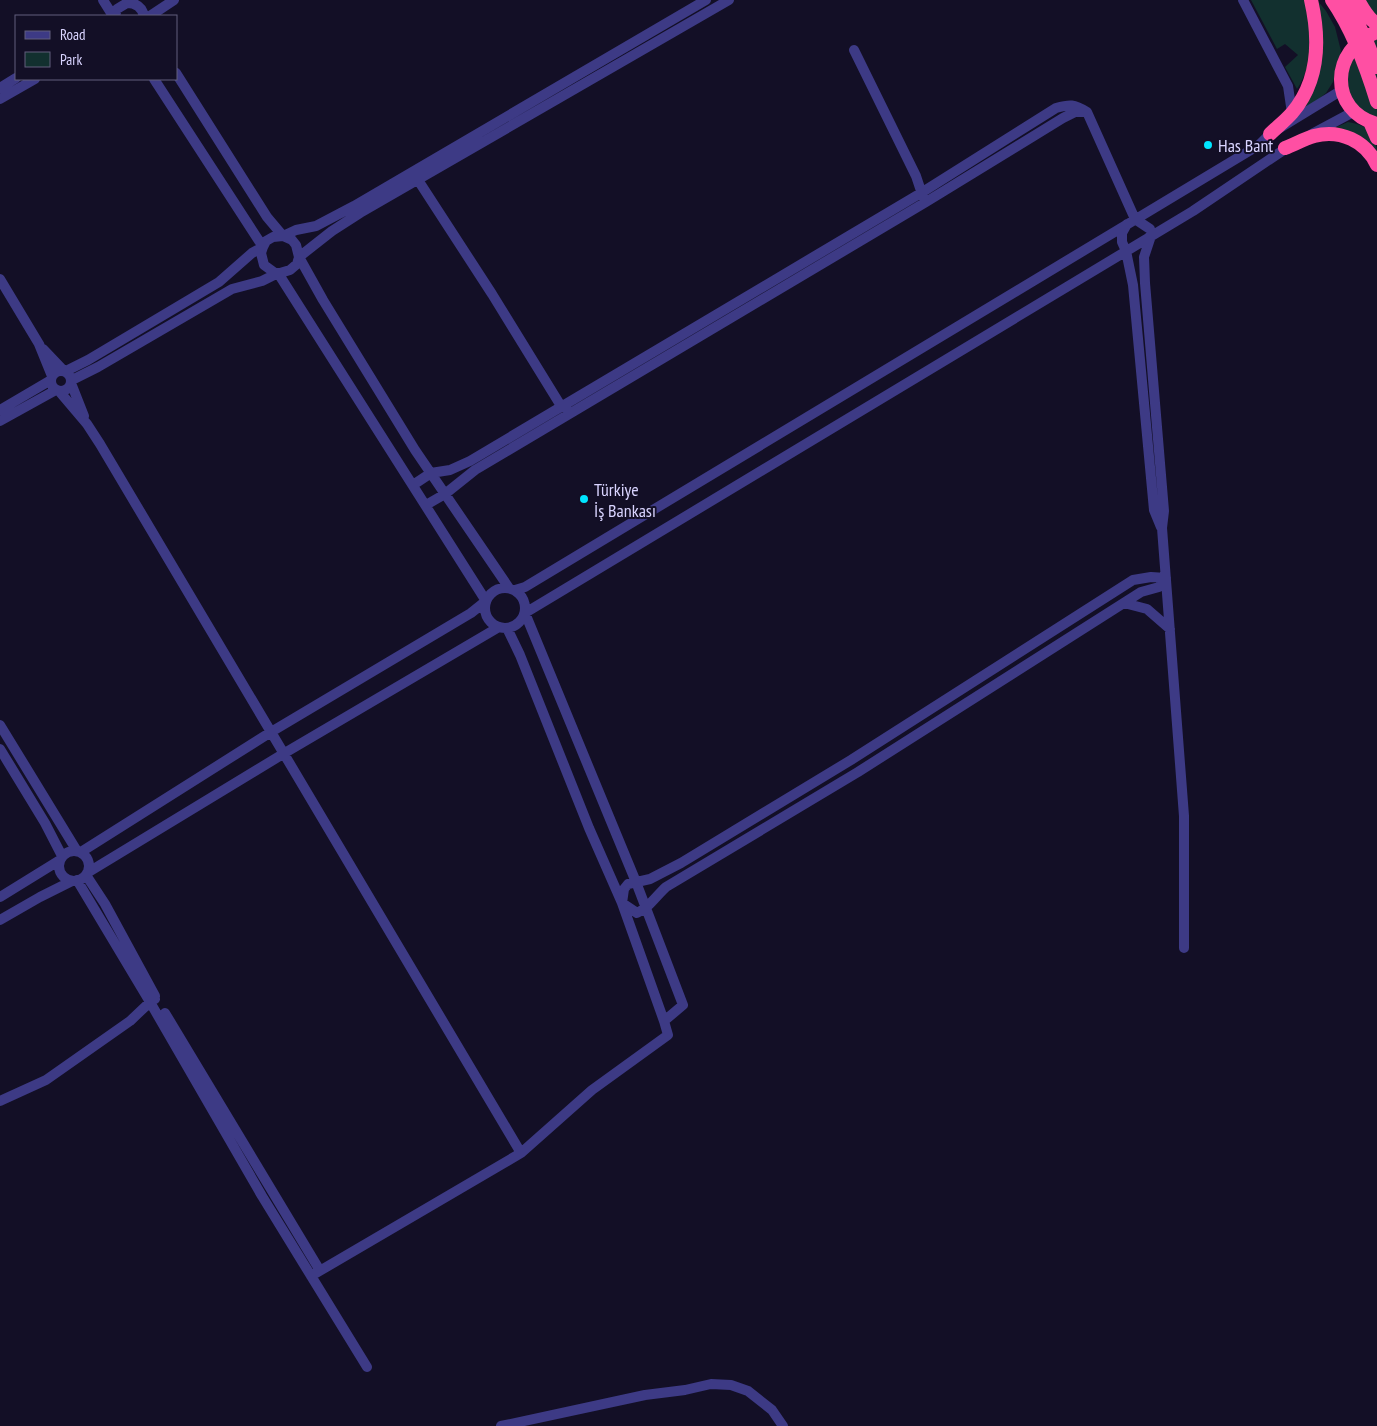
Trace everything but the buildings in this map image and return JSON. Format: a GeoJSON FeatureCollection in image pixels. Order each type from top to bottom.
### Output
{"type":"FeatureCollection","features":[{"type":"Feature","properties":{"kind":"highway"},"geometry":{"type":"LineString","coordinates":[[1270,134],[1292,113],[1304,94],[1314,70],[1317,52],[1315,20],[1311,0]]}},
{"type":"Feature","properties":{"kind":"highway"},"geometry":{"type":"LineString","coordinates":[[1323,0],[1344,35],[1348,52]]}},
{"type":"Feature","properties":{"kind":"highway"},"geometry":{"type":"LineString","coordinates":[[1332,0],[1356,46],[1377,102]]}},
{"type":"Feature","properties":{"kind":"highway"},"geometry":{"type":"LineString","coordinates":[[1346,0],[1377,67]]}},
{"type":"Feature","properties":{"kind":"highway"},"geometry":{"type":"LineString","coordinates":[[1358,0],[1366,14],[1377,24]]}},
{"type":"Feature","properties":{"kind":"highway"},"geometry":{"type":"LineString","coordinates":[[1377,32],[1367,35],[1356,42],[1348,52],[1343,64],[1341,77],[1342,90],[1349,105],[1374,123],[1377,138]]}},
{"type":"Feature","properties":{"kind":"highway"},"geometry":{"type":"LineString","coordinates":[[1285,148],[1315,136],[1331,134],[1359,142],[1371,153],[1377,165]]}},
{"type":"Feature","properties":{"kind":"street"},"geometry":{"type":"LineString","coordinates":[[103,0],[113,15]]}},
{"type":"Feature","properties":{"kind":"street"},"geometry":{"type":"LineString","coordinates":[[114,15],[122,4],[148,0]]}},
{"type":"Feature","properties":{"kind":"street"},"geometry":{"type":"LineString","coordinates":[[152,15],[174,0]]}},
{"type":"Feature","properties":{"kind":"street"},"geometry":{"type":"LineString","coordinates":[[315,1272],[521,1153],[592,1090],[668,1035],[622,903],[589,828],[520,655],[503,628],[492,624],[487,618],[485,611],[486,601],[278,273],[269,270],[264,265],[261,253],[266,242],[273,237],[283,236],[296,230],[316,226],[354,206],[706,0]]}},
{"type":"Feature","properties":{"kind":"street"},"geometry":{"type":"LineString","coordinates":[[0,410],[51,378],[56,372],[68,376],[98,367],[232,289],[262,281],[278,273],[290,270],[297,264],[299,257],[332,231],[729,0]]}},
{"type":"Feature","properties":{"kind":"street"},"geometry":{"type":"LineString","coordinates":[[1243,0],[1288,86],[1292,113]]}},
{"type":"Feature","properties":{"kind":"street"},"geometry":{"type":"LineString","coordinates":[[136,2],[144,15]]}},
{"type":"Feature","properties":{"kind":"street"},"geometry":{"type":"LineString","coordinates":[[854,50],[916,176],[923,197]]}},
{"type":"Feature","properties":{"kind":"street"},"geometry":{"type":"LineString","coordinates":[[178,76],[267,217],[283,236],[292,240],[296,245],[299,257],[323,300],[431,473],[512,589],[522,598],[525,613],[636,882],[683,1005],[664,1021]]}},
{"type":"Feature","properties":{"kind":"street"},"geometry":{"type":"LineString","coordinates":[[0,88],[15,79]]}},
{"type":"Feature","properties":{"kind":"street"},"geometry":{"type":"LineString","coordinates":[[0,99],[33,80]]}},
{"type":"Feature","properties":{"kind":"street"},"geometry":{"type":"LineString","coordinates":[[155,80],[263,247]]}},
{"type":"Feature","properties":{"kind":"street"},"geometry":{"type":"LineString","coordinates":[[79,852],[271,732],[471,613],[486,601],[494,591],[525,586],[1260,145],[1270,134],[1342,90]]}},
{"type":"Feature","properties":{"kind":"street"},"geometry":{"type":"LineString","coordinates":[[413,485],[431,473],[450,470],[470,461],[561,406],[646,361],[923,197],[1056,108],[1068,104],[1087,112],[1131,221],[1150,230],[1151,236],[1144,257],[1146,356]]}},
{"type":"Feature","properties":{"kind":"street"},"geometry":{"type":"LineString","coordinates":[[0,920],[40,897],[81,877],[283,754],[503,628],[515,626],[522,620],[525,613],[1193,211],[1285,148],[1355,111]]}},
{"type":"Feature","properties":{"kind":"street"},"geometry":{"type":"LineString","coordinates":[[418,180],[492,294],[561,406],[574,411]]}},
{"type":"Feature","properties":{"kind":"street"},"geometry":{"type":"LineString","coordinates":[[1131,221],[1122,233],[1122,242],[1126,251],[1146,356],[1164,511],[1162,528],[1184,816],[1184,948]]}},
{"type":"Feature","properties":{"kind":"street"},"geometry":{"type":"LineString","coordinates":[[0,421],[58,391],[67,390],[68,376],[88,360],[219,282],[252,253],[263,247]]}},
{"type":"Feature","properties":{"kind":"street"},"geometry":{"type":"LineString","coordinates":[[0,279],[39,344],[68,376],[87,424],[521,1153]]}},
{"type":"Feature","properties":{"kind":"street"},"geometry":{"type":"LineString","coordinates":[[39,344],[52,386],[87,424]]}},
{"type":"Feature","properties":{"kind":"street"},"geometry":{"type":"LineString","coordinates":[[426,505],[445,494],[475,470],[574,411],[646,361]]}},
{"type":"Feature","properties":{"kind":"street"},"geometry":{"type":"LineString","coordinates":[[622,903],[624,889],[628,884],[650,879],[681,863],[850,760],[1133,580],[1152,577],[1166,578]]}},
{"type":"Feature","properties":{"kind":"street"},"geometry":{"type":"LineString","coordinates":[[622,903],[637,913],[646,909],[653,898],[666,887],[858,772],[1141,592],[1159,587],[1166,578]]}},
{"type":"Feature","properties":{"kind":"street"},"geometry":{"type":"LineString","coordinates":[[1124,603],[1147,609],[1170,629]]}},
{"type":"Feature","properties":{"kind":"street"},"geometry":{"type":"LineString","coordinates":[[0,725],[79,852]]}},
{"type":"Feature","properties":{"kind":"street"},"geometry":{"type":"LineString","coordinates":[[0,749],[45,823],[61,858],[59,869],[61,873],[64,877],[81,877],[105,904],[153,1000],[315,1272],[367,1367]]}},
{"type":"Feature","properties":{"kind":"street"},"geometry":{"type":"LineString","coordinates":[[0,897],[69,852],[79,852],[85,855],[89,863],[81,877]]}},
{"type":"Feature","properties":{"kind":"street"},"geometry":{"type":"LineString","coordinates":[[0,1100],[46,1080],[130,1021],[153,1000]]}},
{"type":"Feature","properties":{"kind":"street"},"geometry":{"type":"LineString","coordinates":[[501,1426],[645,1395],[685,1390],[711,1384],[731,1386],[748,1391],[772,1410],[783,1426]]}},
{"type":"Feature","properties":{"kind":"green space"},"geometry":{"type":"Polygon","coordinates":[[[1251,0],[1305,0],[1311,32],[1311,49],[1306,71],[1297,89],[1285,67],[1298,55],[1285,44],[1277,49],[1251,0]]]}},
{"type":"Feature","properties":{"kind":"green space"},"geometry":{"type":"Polygon","coordinates":[[[1317,0],[1335,27],[1341,51],[1333,82],[1326,93],[1292,119],[1307,99],[1317,0]]]}},
{"type":"Feature","properties":{"kind":"green space"},"geometry":{"type":"Polygon","coordinates":[[[1361,0],[1377,0],[1377,19],[1361,0]]]}},
{"type":"Feature","properties":{"kind":"green space"},"geometry":{"type":"Polygon","coordinates":[[[1377,39],[1377,119],[1355,104],[1349,91],[1347,75],[1348,68],[1355,55],[1377,39]]]}},
{"type":"Feature","properties":{"kind":"green space"},"geometry":{"type":"Polygon","coordinates":[[[1348,122],[1355,123],[1370,132],[1375,142],[1377,156],[1330,130],[1348,122]]]}},
{"type":"Feature","properties":{"kind":"place","name":"Has Bant"},"geometry":{"type":"Point","coordinates":[1208,145]}},
{"type":"Feature","properties":{"kind":"place","name":"Türkiye İş Bankası"},"geometry":{"type":"Point","coordinates":[584,499]}}]}
